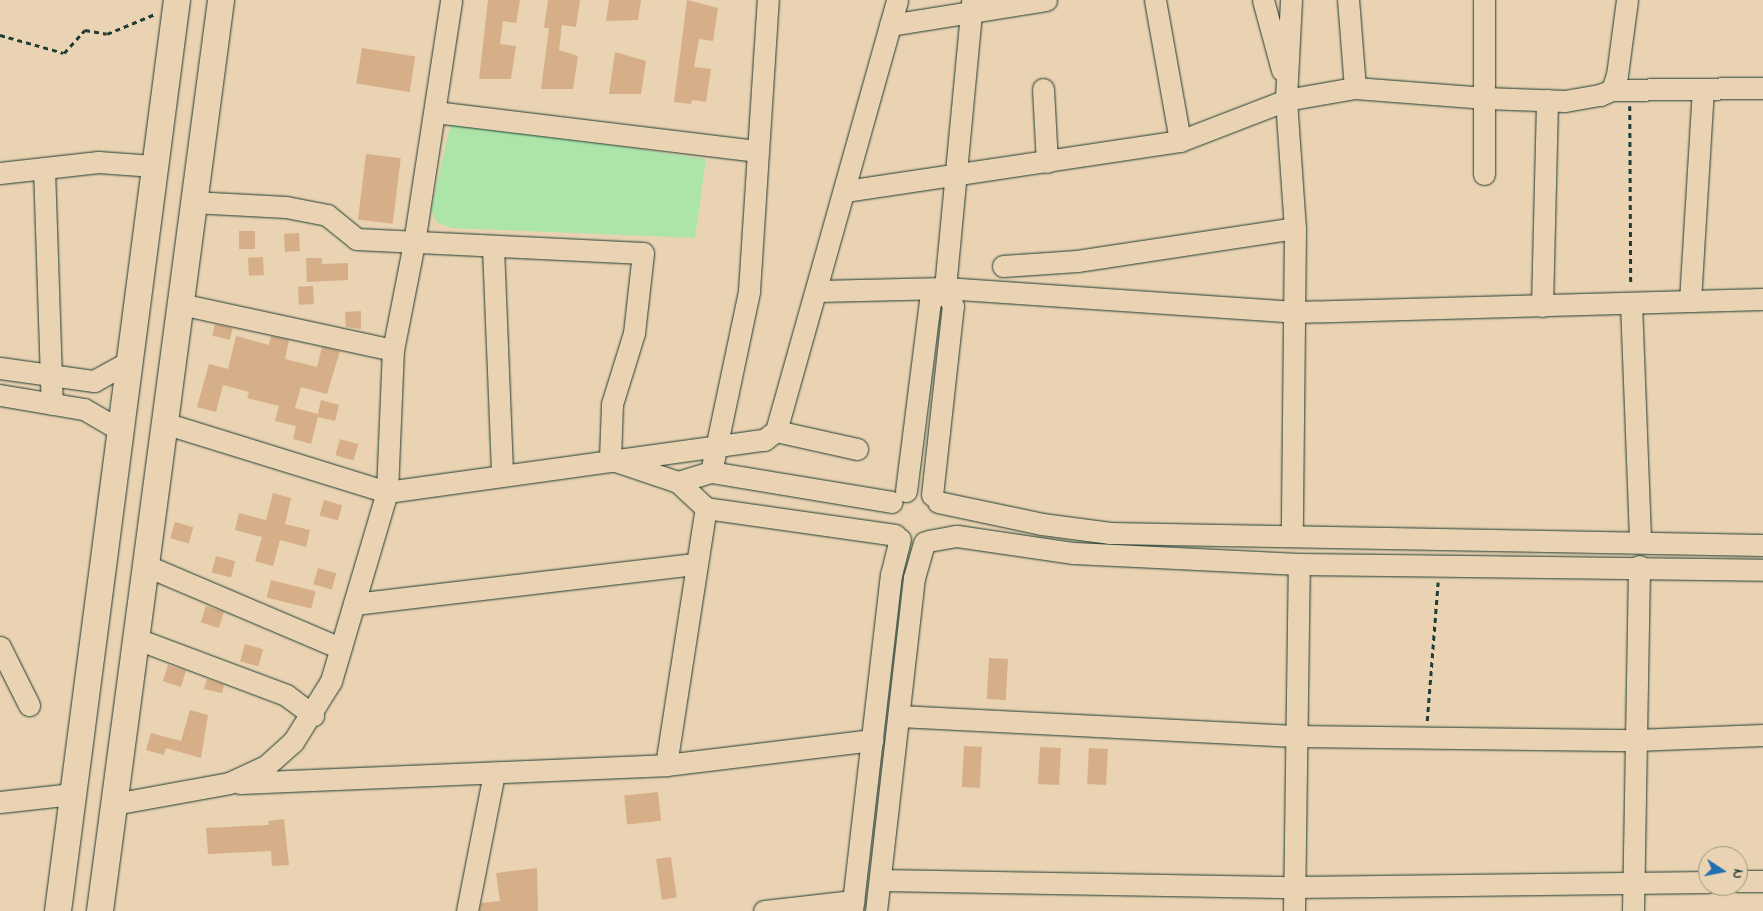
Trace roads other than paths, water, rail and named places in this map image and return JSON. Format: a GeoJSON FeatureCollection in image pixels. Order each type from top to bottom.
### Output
{"type":"FeatureCollection","features":[{"type":"Feature","properties":{"kind":"main road"},"geometry":{"type":"LineString","coordinates":[[100,911],[147,566],[192,202],[221,0]]}},
{"type":"Feature","properties":{"kind":"main road"},"geometry":{"type":"LineString","coordinates":[[58,911],[128,362],[177,2]]}},
{"type":"Feature","properties":{"kind":"street"},"geometry":{"type":"LineString","coordinates":[[229,783],[266,766],[293,742],[313,715],[331,680],[387,492],[393,350],[414,243],[451,0]]}},
{"type":"Feature","properties":{"kind":"street"},"geometry":{"type":"LineString","coordinates":[[711,472],[749,291],[768,0]]}},
{"type":"Feature","properties":{"kind":"street"},"geometry":{"type":"LineString","coordinates":[[164,423],[387,492],[610,459],[764,440],[776,431],[818,291],[897,0]]}},
{"type":"Feature","properties":{"kind":"street"},"geometry":{"type":"LineString","coordinates":[[890,24],[972,7],[1042,0]]}},
{"type":"Feature","properties":{"kind":"street"},"geometry":{"type":"LineString","coordinates":[[1154,0],[1180,141]]}},
{"type":"Feature","properties":{"kind":"street"},"geometry":{"type":"LineString","coordinates":[[1263,0],[1286,94]]}},
{"type":"Feature","properties":{"kind":"street"},"geometry":{"type":"LineString","coordinates":[[1291,0],[1286,94],[1295,228],[1292,535]]}},
{"type":"Feature","properties":{"kind":"street"},"geometry":{"type":"LineString","coordinates":[[1348,0],[1355,88]]}},
{"type":"Feature","properties":{"kind":"street"},"geometry":{"type":"LineString","coordinates":[[1484,0],[1486,98],[1484,174]]}},
{"type":"Feature","properties":{"kind":"street"},"geometry":{"type":"LineString","coordinates":[[1621,90],[1627,0]]}},
{"type":"Feature","properties":{"kind":"street"},"geometry":{"type":"LineString","coordinates":[[876,911],[914,578],[926,541],[940,528],[935,498],[953,306],[945,288],[972,7]]}},
{"type":"Feature","properties":{"kind":"street"},"geometry":{"type":"LineString","coordinates":[[846,191],[1180,141],[1286,94],[1355,88],[1486,98],[1547,100],[1600,95],[1621,90],[1763,88]]}},
{"type":"Feature","properties":{"kind":"street"},"geometry":{"type":"LineString","coordinates":[[1044,89],[1047,162]]}},
{"type":"Feature","properties":{"kind":"street"},"geometry":{"type":"LineString","coordinates":[[1690,301],[1703,89]]}},
{"type":"Feature","properties":{"kind":"street"},"geometry":{"type":"LineString","coordinates":[[1542,306],[1547,100]]}},
{"type":"Feature","properties":{"kind":"street"},"geometry":{"type":"LineString","coordinates":[[435,112],[758,151]]}},
{"type":"Feature","properties":{"kind":"street"},"geometry":{"type":"LineString","coordinates":[[0,174],[98,162],[154,166]]}},
{"type":"Feature","properties":{"kind":"street"},"geometry":{"type":"LineString","coordinates":[[44,168],[53,376],[52,404]]}},
{"type":"Feature","properties":{"kind":"street"},"geometry":{"type":"LineString","coordinates":[[192,202],[286,207],[327,215],[357,238],[414,243],[643,253],[634,333],[612,404],[610,459]]}},
{"type":"Feature","properties":{"kind":"street"},"geometry":{"type":"LineString","coordinates":[[1002,266],[1087,260],[1295,228]]}},
{"type":"Feature","properties":{"kind":"street"},"geometry":{"type":"LineString","coordinates":[[493,247],[502,474]]}},
{"type":"Feature","properties":{"kind":"street"},"geometry":{"type":"LineString","coordinates":[[764,911],[853,906],[891,575],[898,537],[888,519],[899,496],[930,301],[945,288]]}},
{"type":"Feature","properties":{"kind":"street"},"geometry":{"type":"LineString","coordinates":[[818,291],[945,288],[1295,312],[1763,299]]}},
{"type":"Feature","properties":{"kind":"street"},"geometry":{"type":"LineString","coordinates":[[1631,303],[1640,542]]}},
{"type":"Feature","properties":{"kind":"street"},"geometry":{"type":"LineString","coordinates":[[180,304],[393,350]]}},
{"type":"Feature","properties":{"kind":"street"},"geometry":{"type":"LineString","coordinates":[[0,368],[94,381],[128,362]]}},
{"type":"Feature","properties":{"kind":"street"},"geometry":{"type":"LineString","coordinates":[[0,395],[84,409],[120,430]]}},
{"type":"Feature","properties":{"kind":"street"},"geometry":{"type":"LineString","coordinates":[[776,431],[857,448]]}},
{"type":"Feature","properties":{"kind":"street"},"geometry":{"type":"LineString","coordinates":[[610,459],[678,482],[706,508],[926,541],[957,536],[1102,556],[1299,564],[1439,567],[1639,566],[1763,570]]}},
{"type":"Feature","properties":{"kind":"street"},"geometry":{"type":"LineString","coordinates":[[678,482],[711,472],[899,496],[935,498],[1042,524],[1110,533],[1763,545]]}},
{"type":"Feature","properties":{"kind":"street"},"geometry":{"type":"LineString","coordinates":[[666,765],[706,508]]}},
{"type":"Feature","properties":{"kind":"street"},"geometry":{"type":"LineString","coordinates":[[354,604],[698,564]]}},
{"type":"Feature","properties":{"kind":"street"},"geometry":{"type":"LineString","coordinates":[[1294,911],[1294,736],[1299,564]]}},
{"type":"Feature","properties":{"kind":"street"},"geometry":{"type":"LineString","coordinates":[[147,566],[340,648]]}},
{"type":"Feature","properties":{"kind":"street"},"geometry":{"type":"LineString","coordinates":[[1633,911],[1639,566]]}},
{"type":"Feature","properties":{"kind":"street"},"geometry":{"type":"LineString","coordinates":[[137,639],[286,695],[313,715]]}},
{"type":"Feature","properties":{"kind":"street"},"geometry":{"type":"LineString","coordinates":[[0,647],[29,705]]}},
{"type":"Feature","properties":{"kind":"street"},"geometry":{"type":"LineString","coordinates":[[899,716],[1294,736],[1635,740],[1763,735]]}},
{"type":"Feature","properties":{"kind":"street"},"geometry":{"type":"LineString","coordinates":[[114,804],[229,783],[666,765],[872,740]]}},
{"type":"Feature","properties":{"kind":"street"},"geometry":{"type":"LineString","coordinates":[[467,911],[494,773]]}},
{"type":"Feature","properties":{"kind":"street"},"geometry":{"type":"LineString","coordinates":[[0,802],[73,794]]}},
{"type":"Feature","properties":{"kind":"street"},"geometry":{"type":"LineString","coordinates":[[880,880],[1294,887],[1698,882]]}},
{"type":"Feature","properties":{"kind":"street"},"geometry":{"type":"LineString","coordinates":[[1748,881],[1763,881]]}}]}
